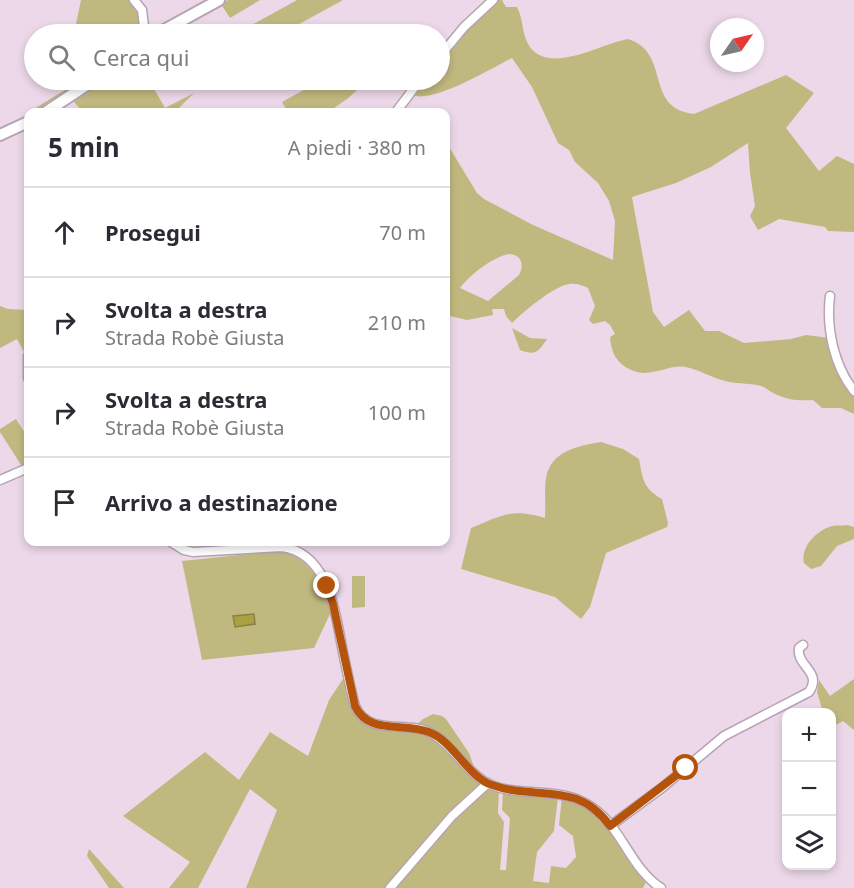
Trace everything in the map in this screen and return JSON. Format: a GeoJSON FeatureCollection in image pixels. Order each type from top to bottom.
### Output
{"type":"FeatureCollection","features":[{"type":"Feature","properties":{"kind":"street"},"geometry":{"type":"LineString","coordinates":[[134,0],[143,13],[144,24]]}},
{"type":"Feature","properties":{"kind":"street"},"geometry":{"type":"LineString","coordinates":[[175,24],[219,0]]}},
{"type":"Feature","properties":{"kind":"street"},"geometry":{"type":"LineString","coordinates":[[450,44],[464,27],[493,0]]}},
{"type":"Feature","properties":{"kind":"street"},"geometry":{"type":"LineString","coordinates":[[52,108],[79,90]]}},
{"type":"Feature","properties":{"kind":"street"},"geometry":{"type":"LineString","coordinates":[[399,108],[412,90]]}},
{"type":"Feature","properties":{"kind":"street"},"geometry":{"type":"LineString","coordinates":[[0,135],[24,124]]}},
{"type":"Feature","properties":{"kind":"street"},"geometry":{"type":"LineString","coordinates":[[830,296],[829,320],[836,354],[843,375],[854,391]]}},
{"type":"Feature","properties":{"kind":"street"},"geometry":{"type":"LineString","coordinates":[[0,480],[24,470]]}},
{"type":"Feature","properties":{"kind":"street"},"geometry":{"type":"LineString","coordinates":[[178,546],[193,552],[282,547],[304,557],[320,574],[331,596],[354,702],[360,716],[371,723],[431,733],[488,783],[501,788],[573,797],[596,809],[644,873],[661,888]]}},
{"type":"Feature","properties":{"kind":"street"},"geometry":{"type":"LineString","coordinates":[[610,826],[663,787],[724,736],[809,692],[813,679],[798,654],[799,648],[803,645]]}},
{"type":"Feature","properties":{"kind":"street"},"geometry":{"type":"LineString","coordinates":[[390,888],[452,816],[488,783]]}},
{"type":"Feature","properties":{"kind":"shaded area"},"geometry":{"type":"Polygon","coordinates":[[[81,0],[132,0],[138,6],[141,24],[76,24],[81,0]]]}},
{"type":"Feature","properties":{"kind":"shaded area"},"geometry":{"type":"Polygon","coordinates":[[[228,0],[260,0],[230,18],[221,4],[228,0]]]}},
{"type":"Feature","properties":{"kind":"shaded area"},"geometry":{"type":"Polygon","coordinates":[[[297,0],[343,0],[299,24],[254,24],[297,0]]]}},
{"type":"Feature","properties":{"kind":"shaded area"},"geometry":{"type":"Polygon","coordinates":[[[498,0],[502,0],[506,7],[517,7],[527,42],[539,55],[563,58],[628,39],[641,46],[650,56],[668,102],[678,110],[694,114],[786,75],[814,93],[786,128],[819,171],[837,156],[854,164],[854,232],[828,231],[825,227],[779,219],[758,230],[750,216],[755,206],[748,143],[711,167],[676,183],[632,197],[653,312],[664,327],[689,310],[705,331],[719,331],[744,343],[791,339],[806,335],[830,338],[854,395],[854,414],[841,408],[822,408],[813,400],[788,399],[761,386],[729,382],[685,367],[672,367],[645,373],[631,370],[618,360],[613,352],[610,337],[615,334],[610,325],[605,321],[593,324],[589,320],[595,306],[588,288],[579,284],[569,284],[555,289],[512,323],[504,309],[492,309],[493,315],[467,320],[450,316],[450,149],[477,193],[484,199],[533,225],[613,260],[615,221],[609,201],[598,183],[575,162],[569,150],[558,143],[532,87],[512,58],[450,89],[450,50],[498,0]],[[508,254],[488,263],[475,272],[460,288],[488,301],[519,275],[522,264],[516,256],[508,254]]]}},
{"type":"Feature","properties":{"kind":"shaded area"},"geometry":{"type":"Polygon","coordinates":[[[65,90],[72,90],[44,108],[36,108],[65,90]]]}},
{"type":"Feature","properties":{"kind":"shaded area"},"geometry":{"type":"Polygon","coordinates":[[[88,90],[155,90],[165,108],[79,108],[73,101],[88,90]]]}},
{"type":"Feature","properties":{"kind":"shaded area"},"geometry":{"type":"Polygon","coordinates":[[[304,90],[357,90],[334,108],[286,108],[282,102],[304,90]]]}},
{"type":"Feature","properties":{"kind":"shaded area"},"geometry":{"type":"Polygon","coordinates":[[[417,90],[447,90],[422,96],[413,95],[417,90]]]}},
{"type":"Feature","properties":{"kind":"shaded area"},"geometry":{"type":"Polygon","coordinates":[[[194,93],[179,108],[165,108],[194,93]]]}},
{"type":"Feature","properties":{"kind":"shaded area"},"geometry":{"type":"Polygon","coordinates":[[[0,306],[24,310],[24,352],[17,339],[0,348],[0,306]]]}},
{"type":"Feature","properties":{"kind":"shaded area"},"geometry":{"type":"Polygon","coordinates":[[[512,328],[530,338],[547,339],[536,352],[525,352],[520,350],[512,328]]]}},
{"type":"Feature","properties":{"kind":"shaded area"},"geometry":{"type":"Polygon","coordinates":[[[16,419],[24,432],[24,467],[0,432],[0,429],[16,419]]]}},
{"type":"Feature","properties":{"kind":"shaded area"},"geometry":{"type":"Polygon","coordinates":[[[601,442],[623,449],[639,459],[647,487],[662,499],[668,523],[667,527],[606,553],[590,607],[581,619],[555,597],[461,569],[471,528],[507,514],[534,515],[545,518],[546,479],[553,462],[566,451],[601,442]]]}},
{"type":"Feature","properties":{"kind":"shaded area"},"geometry":{"type":"Polygon","coordinates":[[[832,526],[854,527],[854,539],[837,546],[821,566],[811,569],[804,563],[803,557],[807,545],[815,535],[832,526]]]}},
{"type":"Feature","properties":{"kind":"shaded area"},"geometry":{"type":"Polygon","coordinates":[[[276,551],[288,553],[306,564],[319,581],[323,591],[331,612],[314,648],[202,660],[182,561],[276,551]]]}},
{"type":"Feature","properties":{"kind":"shaded area"},"geometry":{"type":"Polygon","coordinates":[[[352,576],[365,576],[365,607],[352,608],[352,576]]]}},
{"type":"Feature","properties":{"kind":"shaded area"},"geometry":{"type":"Polygon","coordinates":[[[254,614],[255,624],[235,627],[233,616],[254,614]]]}},
{"type":"Feature","properties":{"kind":"shaded area"},"geometry":{"type":"Polygon","coordinates":[[[345,676],[351,704],[360,720],[378,728],[431,737],[483,784],[387,888],[246,888],[277,810],[250,789],[198,888],[169,888],[190,862],[123,816],[205,752],[239,780],[270,732],[308,756],[329,700],[345,676]]]}},
{"type":"Feature","properties":{"kind":"shaded area"},"geometry":{"type":"Polygon","coordinates":[[[854,679],[854,730],[843,721],[836,725],[836,708],[822,708],[817,692],[819,680],[830,696],[854,679]]]}},
{"type":"Feature","properties":{"kind":"shaded area"},"geometry":{"type":"Polygon","coordinates":[[[433,714],[446,719],[469,753],[474,767],[439,734],[415,726],[433,714]]]}},
{"type":"Feature","properties":{"kind":"shaded area"},"geometry":{"type":"Polygon","coordinates":[[[488,787],[499,790],[498,813],[504,822],[500,870],[506,870],[510,818],[502,810],[503,791],[558,797],[554,831],[537,852],[533,881],[549,883],[551,866],[566,868],[576,857],[573,836],[559,825],[562,797],[589,809],[611,830],[647,880],[643,888],[394,888],[452,819],[488,787]]]}},
{"type":"Feature","properties":{"kind":"shaded area"},"geometry":{"type":"Polygon","coordinates":[[[89,849],[124,888],[109,888],[87,856],[89,849]]]}},
{"type":"Feature","properties":{"kind":"route"},"geometry":{"type":"LineString","coordinates":[[327,586],[355,706],[360,716],[371,723],[431,733],[488,783],[501,788],[573,797],[596,809],[610,826],[686,768]]}}]}
